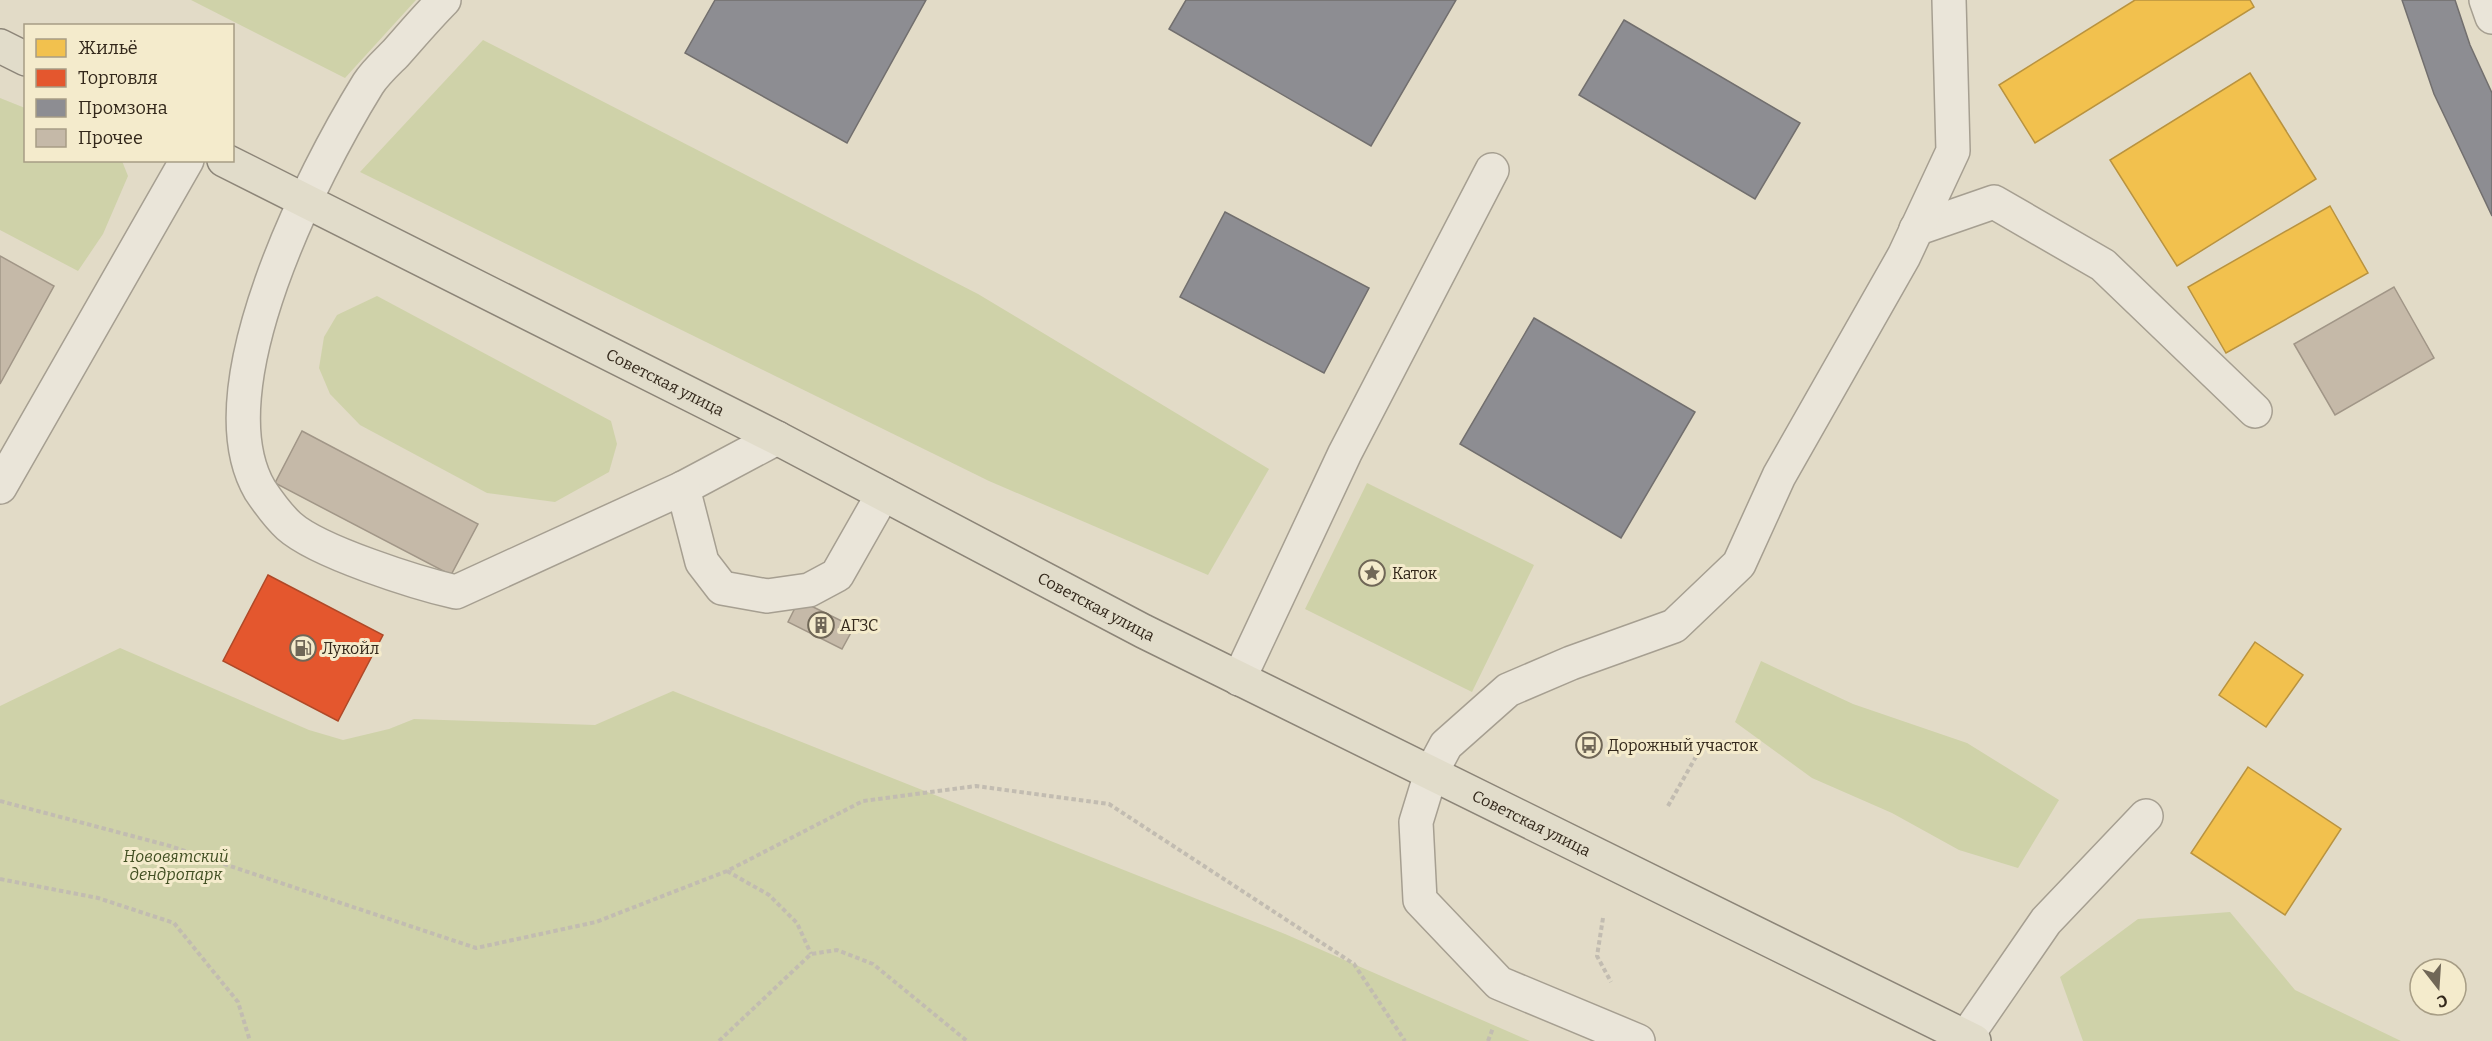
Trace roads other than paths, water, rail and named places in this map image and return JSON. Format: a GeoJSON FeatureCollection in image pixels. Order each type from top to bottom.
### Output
{"type":"FeatureCollection","features":[{"type":"Feature","properties":{"kind":"main road"},"geometry":{"type":"LineString","coordinates":[[0,46],[24,58]]}},
{"type":"Feature","properties":{"kind":"main road","name":"Советская улица"},"geometry":{"type":"LineString","coordinates":[[228,162],[777,438],[1143,631],[1970,1039]]}},
{"type":"Feature","properties":{"kind":"lane"},"geometry":{"type":"LineString","coordinates":[[444,0],[369,82],[303,201],[266,300],[247,374],[244,419],[244,440],[249,468],[261,491],[289,526],[311,541],[425,585],[456,592],[683,488],[777,438]]}},
{"type":"Feature","properties":{"kind":"lane"},"geometry":{"type":"LineString","coordinates":[[1638,1041],[1499,983],[1420,900],[1416,822],[1431,773],[1446,745],[1508,690],[1571,663],[1674,626],[1739,564],[1779,476],[1904,256],[1953,151],[1949,0]]}},
{"type":"Feature","properties":{"kind":"lane"},"geometry":{"type":"LineString","coordinates":[[2486,0],[2492,17]]}},
{"type":"Feature","properties":{"kind":"lane"},"geometry":{"type":"LineString","coordinates":[[0,487],[186,162]]}},
{"type":"Feature","properties":{"kind":"lane"},"geometry":{"type":"LineString","coordinates":[[1239,679],[1345,453],[1492,170]]}},
{"type":"Feature","properties":{"kind":"lane"},"geometry":{"type":"LineString","coordinates":[[1916,229],[1994,202],[2103,264],[2255,411]]}},
{"type":"Feature","properties":{"kind":"lane"},"geometry":{"type":"LineString","coordinates":[[683,488],[702,562],[722,588],[767,596],[809,590],[837,575],[883,494]]}},
{"type":"Feature","properties":{"kind":"lane"},"geometry":{"type":"LineString","coordinates":[[1970,1039],[2046,921],[2146,816]]}},
{"type":"Feature","properties":{"kind":"place","name":"Каток"},"geometry":{"type":"Point","coordinates":[1372,573]}},
{"type":"Feature","properties":{"kind":"place","name":"АГЗС"},"geometry":{"type":"Point","coordinates":[821,625]}},
{"type":"Feature","properties":{"kind":"place","name":"Лукойл"},"geometry":{"type":"Point","coordinates":[303,648]}},
{"type":"Feature","properties":{"kind":"place","name":"Дорожный участок"},"geometry":{"type":"Point","coordinates":[1589,745]}},
{"type":"Feature","properties":{"kind":"park label","name":"Нововятский дендропарк"},"geometry":{"type":"Point","coordinates":[176,865]}}]}
